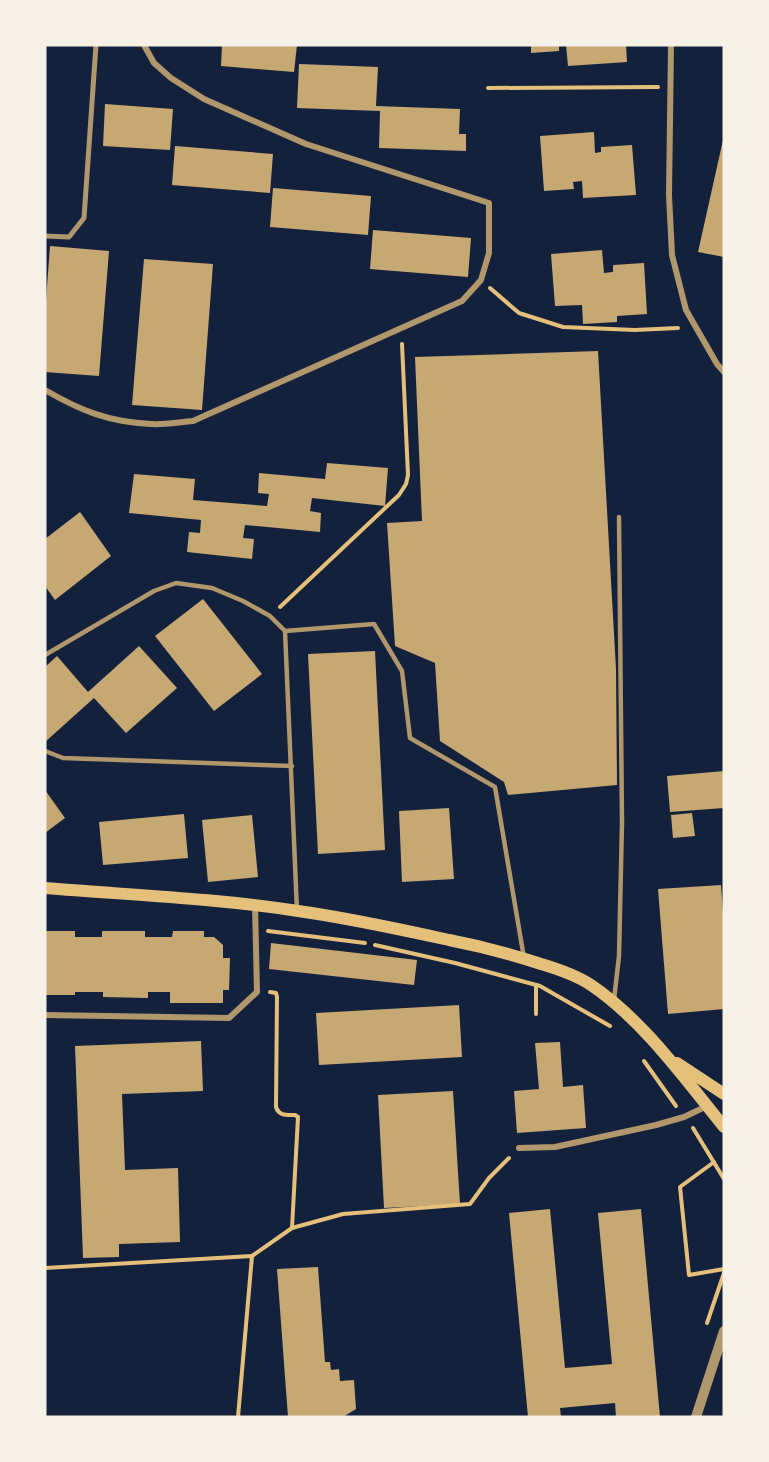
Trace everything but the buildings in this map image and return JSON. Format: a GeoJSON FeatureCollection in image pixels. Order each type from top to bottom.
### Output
{"type":"FeatureCollection","features":[{"type":"Feature","properties":{"kind":"main road"},"geometry":{"type":"LineString","coordinates":[[45,888],[297,910],[370,922],[479,946],[564,971],[590,984],[614,1002],[668,1057],[724,1127]]}},
{"type":"Feature","properties":{"kind":"main road"},"geometry":{"type":"LineString","coordinates":[[668,1057],[724,1094]]}},
{"type":"Feature","properties":{"kind":"street"},"geometry":{"type":"LineString","coordinates":[[45,236],[69,237],[84,218],[96,45]]}},
{"type":"Feature","properties":{"kind":"street"},"geometry":{"type":"LineString","coordinates":[[45,390],[70,405],[111,420],[153,424],[193,421],[462,301],[481,280],[489,254],[489,203],[306,144],[204,99],[171,78],[154,63],[144,45]]}},
{"type":"Feature","properties":{"kind":"street"},"geometry":{"type":"LineString","coordinates":[[671,45],[669,195],[672,255],[686,309],[717,364],[724,372]]}},
{"type":"Feature","properties":{"kind":"street"},"geometry":{"type":"LineString","coordinates":[[45,1015],[229,1018],[257,992],[255,905]]}},
{"type":"Feature","properties":{"kind":"street"},"geometry":{"type":"LineString","coordinates":[[519,1148],[555,1147],[656,1125],[707,1106]]}},
{"type":"Feature","properties":{"kind":"street"},"geometry":{"type":"LineString","coordinates":[[696,1417],[724,1331]]}},
{"type":"Feature","properties":{"kind":"lane"},"geometry":{"type":"LineString","coordinates":[[614,1002],[619,956],[622,823],[619,517]]}},
{"type":"Feature","properties":{"kind":"lane"},"geometry":{"type":"LineString","coordinates":[[45,655],[154,591],[176,583],[212,588],[243,601],[270,616],[285,631],[297,910]]}},
{"type":"Feature","properties":{"kind":"lane"},"geometry":{"type":"LineString","coordinates":[[285,631],[374,624],[402,671],[410,738],[495,787],[524,958]]}},
{"type":"Feature","properties":{"kind":"lane"},"geometry":{"type":"LineString","coordinates":[[45,751],[63,758],[292,765]]}},
{"type":"Feature","properties":{"kind":"path"},"geometry":{"type":"LineString","coordinates":[[488,88],[671,87]]}},
{"type":"Feature","properties":{"kind":"path"},"geometry":{"type":"LineString","coordinates":[[481,280],[519,313],[563,327],[635,330],[696,327]]}},
{"type":"Feature","properties":{"kind":"path"},"geometry":{"type":"LineString","coordinates":[[270,616],[399,495],[406,484],[408,475],[402,328]]}},
{"type":"Feature","properties":{"kind":"path"},"geometry":{"type":"LineString","coordinates":[[255,930],[365,943],[455,963],[536,985],[616,1029]]}},
{"type":"Feature","properties":{"kind":"path"},"geometry":{"type":"LineString","coordinates":[[536,985],[536,1014]]}},
{"type":"Feature","properties":{"kind":"path"},"geometry":{"type":"LineString","coordinates":[[257,992],[272,992],[276,993],[277,997],[277,1111],[283,1116],[294,1115],[298,1118],[292,1228]]}},
{"type":"Feature","properties":{"kind":"path"},"geometry":{"type":"LineString","coordinates":[[638,1053],[696,1132],[724,1179]]}},
{"type":"Feature","properties":{"kind":"path"},"geometry":{"type":"LineString","coordinates":[[45,1268],[252,1256],[292,1228],[343,1214],[470,1204],[489,1178],[519,1148]]}},
{"type":"Feature","properties":{"kind":"path"},"geometry":{"type":"LineString","coordinates":[[714,1162],[680,1187],[689,1275],[724,1271],[716,1297]]}},
{"type":"Feature","properties":{"kind":"path"},"geometry":{"type":"LineString","coordinates":[[238,1417],[252,1256]]}}]}
